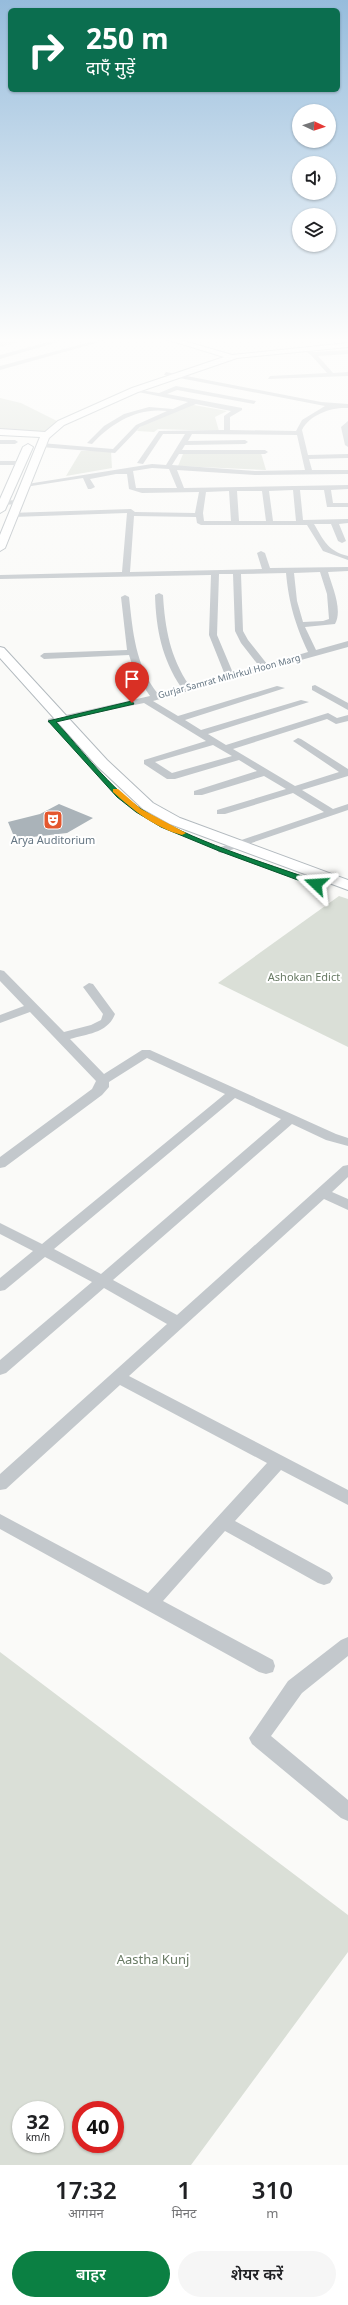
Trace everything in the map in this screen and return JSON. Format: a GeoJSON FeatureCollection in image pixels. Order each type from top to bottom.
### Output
{"type":"FeatureCollection","features":[{"type":"Feature","properties":{"kind":"street"},"geometry":{"type":"LineString","coordinates":[[0,442],[11,439]]}},
{"type":"Feature","properties":{"kind":"street"},"geometry":{"type":"LineString","coordinates":[[1,505],[19,466],[37,439]]}},
{"type":"Feature","properties":{"kind":"street"},"geometry":{"type":"LineString","coordinates":[[0,548],[25,485],[38,439]]}},
{"type":"Feature","properties":{"kind":"street"},"geometry":{"type":"LineString","coordinates":[[54,439],[115,451],[125,439]]}},
{"type":"Feature","properties":{"kind":"street"},"geometry":{"type":"LineString","coordinates":[[90,443],[93,439]]}},
{"type":"Feature","properties":{"kind":"street"},"geometry":{"type":"LineString","coordinates":[[141,463],[151,439]]}},
{"type":"Feature","properties":{"kind":"street"},"geometry":{"type":"LineString","coordinates":[[171,466],[186,439]]}},
{"type":"Feature","properties":{"kind":"street"},"geometry":{"type":"LineString","coordinates":[[262,439],[270,472]]}},
{"type":"Feature","properties":{"kind":"street"},"geometry":{"type":"LineString","coordinates":[[302,439],[309,472]]}},
{"type":"Feature","properties":{"kind":"street"},"geometry":{"type":"LineString","coordinates":[[183,443],[255,442]]}},
{"type":"Feature","properties":{"kind":"street"},"geometry":{"type":"LineString","coordinates":[[178,452],[266,457]]}},
{"type":"Feature","properties":{"kind":"street"},"geometry":{"type":"LineString","coordinates":[[306,457],[348,456]]}},
{"type":"Feature","properties":{"kind":"street"},"geometry":{"type":"LineString","coordinates":[[0,464],[19,466]]}},
{"type":"Feature","properties":{"kind":"street"},"geometry":{"type":"LineString","coordinates":[[0,469],[19,466]]}},
{"type":"Feature","properties":{"kind":"street"},"geometry":{"type":"LineString","coordinates":[[25,485],[122,469],[152,466],[270,472],[346,472]]}},
{"type":"Feature","properties":{"kind":"street"},"geometry":{"type":"LineString","coordinates":[[171,466],[182,490]]}},
{"type":"Feature","properties":{"kind":"street"},"geometry":{"type":"LineString","coordinates":[[211,470],[219,490]]}},
{"type":"Feature","properties":{"kind":"street"},"geometry":{"type":"LineString","coordinates":[[91,487],[86,477],[130,472],[134,489],[136,491],[348,487]]}},
{"type":"Feature","properties":{"kind":"street"},"geometry":{"type":"LineString","coordinates":[[330,487],[339,483],[346,472]]}},
{"type":"Feature","properties":{"kind":"street"},"geometry":{"type":"LineString","coordinates":[[330,487],[330,505],[348,505]]}},
{"type":"Feature","properties":{"kind":"street"},"geometry":{"type":"LineString","coordinates":[[296,488],[300,522]]}},
{"type":"Feature","properties":{"kind":"street"},"geometry":{"type":"LineString","coordinates":[[233,489],[235,524]]}},
{"type":"Feature","properties":{"kind":"street"},"geometry":{"type":"LineString","coordinates":[[265,489],[270,523]]}},
{"type":"Feature","properties":{"kind":"street"},"geometry":{"type":"LineString","coordinates":[[203,490],[199,515],[201,523],[235,524],[348,521]]}},
{"type":"Feature","properties":{"kind":"street"},"geometry":{"type":"LineString","coordinates":[[329,497],[348,497]]}},
{"type":"Feature","properties":{"kind":"street"},"geometry":{"type":"LineString","coordinates":[[1,505],[18,502]]}},
{"type":"Feature","properties":{"kind":"street"},"geometry":{"type":"LineString","coordinates":[[13,515],[131,511],[126,574]]}},
{"type":"Feature","properties":{"kind":"street"},"geometry":{"type":"LineString","coordinates":[[131,514],[199,515]]}},
{"type":"Feature","properties":{"kind":"street"},"geometry":{"type":"LineString","coordinates":[[334,521],[342,541]]}},
{"type":"Feature","properties":{"kind":"street"},"geometry":{"type":"LineString","coordinates":[[309,522],[320,546],[331,553],[348,558]]}},
{"type":"Feature","properties":{"kind":"street"},"geometry":{"type":"LineString","coordinates":[[261,552],[266,570]]}},
{"type":"Feature","properties":{"kind":"street"},"geometry":{"type":"LineString","coordinates":[[0,577],[348,569]]}},
{"type":"Feature","properties":{"kind":"street"},"geometry":{"type":"LineString","coordinates":[[290,570],[293,601],[300,625],[313,653]]}},
{"type":"Feature","properties":{"kind":"street"},"geometry":{"type":"LineString","coordinates":[[300,625],[328,624],[334,619],[331,594],[323,570]]}},
{"type":"Feature","properties":{"kind":"street"},"geometry":{"type":"LineString","coordinates":[[237,571],[239,630],[244,641],[264,666]]}},
{"type":"Feature","properties":{"kind":"street"},"geometry":{"type":"LineString","coordinates":[[215,572],[212,635],[230,676]]}},
{"type":"Feature","properties":{"kind":"street"},"geometry":{"type":"LineString","coordinates":[[158,596],[159,624],[165,649],[177,675],[186,688]]}},
{"type":"Feature","properties":{"kind":"street"},"geometry":{"type":"LineString","coordinates":[[124,597],[132,659],[144,684],[155,696]]}},
{"type":"Feature","properties":{"kind":"street","name":"Gurjar Samrat Mihirkul Hoon Marg"},"geometry":{"type":"LineString","coordinates":[[57,720],[145,700],[264,666],[346,646]]}},
{"type":"Feature","properties":{"kind":"street"},"geometry":{"type":"LineString","coordinates":[[0,651],[120,795],[138,810],[163,825],[228,847],[345,882]]}},
{"type":"Feature","properties":{"kind":"street"},"geometry":{"type":"LineString","coordinates":[[44,656],[132,652]]}},
{"type":"Feature","properties":{"kind":"street"},"geometry":{"type":"LineString","coordinates":[[0,667],[57,720]]}},
{"type":"Feature","properties":{"kind":"street"},"geometry":{"type":"LineString","coordinates":[[177,719],[280,688]]}},
{"type":"Feature","properties":{"kind":"street"},"geometry":{"type":"LineString","coordinates":[[316,688],[348,707]]}},
{"type":"Feature","properties":{"kind":"street"},"geometry":{"type":"LineString","coordinates":[[145,700],[333,812]]}},
{"type":"Feature","properties":{"kind":"street"},"geometry":{"type":"LineString","coordinates":[[200,733],[304,702]]}},
{"type":"Feature","properties":{"kind":"street"},"geometry":{"type":"LineString","coordinates":[[226,748],[328,716],[336,721],[348,718]]}},
{"type":"Feature","properties":{"kind":"street"},"geometry":{"type":"LineString","coordinates":[[215,741],[153,759],[148,762],[171,777],[240,757]]}},
{"type":"Feature","properties":{"kind":"street"},"geometry":{"type":"LineString","coordinates":[[298,741],[348,773]]}},
{"type":"Feature","properties":{"kind":"street"},"geometry":{"type":"LineString","coordinates":[[198,793],[265,772]]}},
{"type":"Feature","properties":{"kind":"street"},"geometry":{"type":"LineString","coordinates":[[221,812],[348,773]]}},
{"type":"Feature","properties":{"kind":"street"},"geometry":{"type":"LineString","coordinates":[[228,847],[348,807]]}},
{"type":"Feature","properties":{"kind":"street"},"geometry":{"type":"LineString","coordinates":[[228,847],[348,895]]}},
{"type":"Feature","properties":{"kind":"street"},"geometry":{"type":"LineString","coordinates":[[2,980],[32,1007],[103,1080]]}},
{"type":"Feature","properties":{"kind":"street"},"geometry":{"type":"LineString","coordinates":[[61,1037],[95,1028],[106,1022],[109,1014],[89,987]]}},
{"type":"Feature","properties":{"kind":"street"},"geometry":{"type":"LineString","coordinates":[[0,1019],[32,1007]]}},
{"type":"Feature","properties":{"kind":"street"},"geometry":{"type":"LineString","coordinates":[[0,1164],[97,1092],[102,1087],[103,1080],[146,1053],[348,1142]]}},
{"type":"Feature","properties":{"kind":"street"},"geometry":{"type":"LineString","coordinates":[[0,1286],[234,1093]]}},
{"type":"Feature","properties":{"kind":"street"},"geometry":{"type":"LineString","coordinates":[[0,1370],[291,1118]]}},
{"type":"Feature","properties":{"kind":"street"},"geometry":{"type":"LineString","coordinates":[[0,1484],[348,1169]]}},
{"type":"Feature","properties":{"kind":"street"},"geometry":{"type":"LineString","coordinates":[[323,1193],[348,1205]]}},
{"type":"Feature","properties":{"kind":"street"},"geometry":{"type":"LineString","coordinates":[[0,1228],[103,1281],[178,1323]]}},
{"type":"Feature","properties":{"kind":"street"},"geometry":{"type":"LineString","coordinates":[[118,1377],[348,1498]]}},
{"type":"Feature","properties":{"kind":"street"},"geometry":{"type":"LineString","coordinates":[[150,1603],[278,1462]]}},
{"type":"Feature","properties":{"kind":"street"},"geometry":{"type":"LineString","coordinates":[[0,1521],[266,1666]]}},
{"type":"Feature","properties":{"kind":"street"},"geometry":{"type":"LineString","coordinates":[[223,1522],[324,1578]]}},
{"type":"Feature","properties":{"kind":"street"},"geometry":{"type":"LineString","coordinates":[[348,1645],[295,1687],[259,1738],[348,1812]]}},
{"type":"Feature","properties":{"kind":"green space"},"geometry":{"type":"Polygon","coordinates":[[[81,451],[111,451],[112,468],[66,476],[81,451]]]}},
{"type":"Feature","properties":{"kind":"green space"},"geometry":{"type":"Polygon","coordinates":[[[261,453],[266,470],[178,466],[183,454],[261,453]]]}},
{"type":"Feature","properties":{"kind":"green space","name":"Ashokan Edict"},"geometry":{"type":"Polygon","coordinates":[[[339,896],[348,899],[348,1047],[218,983],[339,896]]]}},
{"type":"Feature","properties":{"kind":"green space","name":"Aastha Kunj"},"geometry":{"type":"Polygon","coordinates":[[[0,1652],[348,1915],[348,1952],[191,2165],[0,2165],[0,1652]]]}},
{"type":"Feature","properties":{"kind":"building","name":"Arya Auditorium"},"geometry":{"type":"Polygon","coordinates":[[[59,804],[93,818],[67,833],[15,839],[8,822],[40,814],[59,804]]]}},
{"type":"Feature","properties":{"kind":"slow traffic"},"geometry":{"type":"LineString","coordinates":[[115,791],[138,810],[163,825],[182,833]]}},
{"type":"Feature","properties":{"kind":"place","name":"Arya Auditorium"},"geometry":{"type":"Point","coordinates":[53,820]}},
{"type":"Feature","properties":{"kind":"route"},"geometry":{"type":"LineString","coordinates":[[132,703],[51,721],[120,795],[138,810],[163,825],[222,850],[316,884]]}}]}
